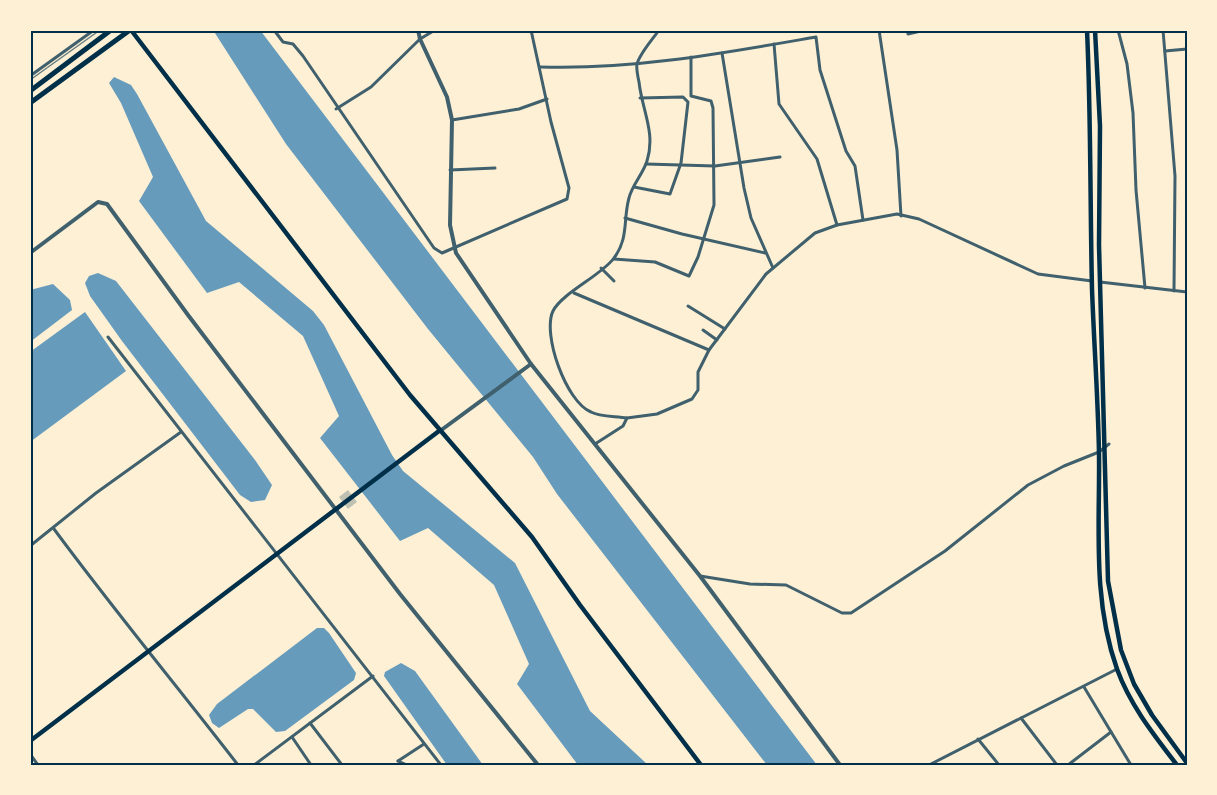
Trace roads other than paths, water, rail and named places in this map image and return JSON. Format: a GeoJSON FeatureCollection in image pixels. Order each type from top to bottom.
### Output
{"type":"FeatureCollection","features":[{"type":"Feature","properties":{"kind":"main road"},"geometry":{"type":"LineString","coordinates":[[30,91],[111,30]]}},
{"type":"Feature","properties":{"kind":"main road"},"geometry":{"type":"LineString","coordinates":[[30,103],[131,30],[439,431],[532,537],[580,605],[701,765]]}},
{"type":"Feature","properties":{"kind":"main road"},"geometry":{"type":"LineString","coordinates":[[1088,30],[1092,126],[1092,281],[1099,452],[1099,581],[1103,615],[1117,669],[1144,721],[1176,765],[1185,761],[1152,715],[1134,684],[1121,650],[1112,612],[1106,548],[1108,445],[1100,282],[1100,126],[1095,30]]}},
{"type":"Feature","properties":{"kind":"main road"},"geometry":{"type":"LineString","coordinates":[[1092,126],[1100,126]]}},
{"type":"Feature","properties":{"kind":"main road"},"geometry":{"type":"LineString","coordinates":[[1092,281],[1100,282]]}},
{"type":"Feature","properties":{"kind":"main road"},"geometry":{"type":"LineString","coordinates":[[30,741],[439,431]]}},
{"type":"Feature","properties":{"kind":"main road"},"geometry":{"type":"LineString","coordinates":[[1103,615],[1112,612]]}},
{"type":"Feature","properties":{"kind":"street"},"geometry":{"type":"LineString","coordinates":[[30,76],[94,30]]}},
{"type":"Feature","properties":{"kind":"street"},"geometry":{"type":"LineString","coordinates":[[274,30],[283,42],[293,45],[434,248],[442,253],[567,199],[569,188],[531,30]]}},
{"type":"Feature","properties":{"kind":"street"},"geometry":{"type":"LineString","coordinates":[[418,30],[447,97],[452,120],[450,225],[453,248],[531,364],[700,576],[840,765]]}},
{"type":"Feature","properties":{"kind":"street"},"geometry":{"type":"LineString","coordinates":[[336,109],[371,87],[420,39],[435,30]]}},
{"type":"Feature","properties":{"kind":"street"},"geometry":{"type":"LineString","coordinates":[[659,30],[636,66],[640,98],[651,133],[646,164],[629,196],[625,218],[626,234],[614,259],[574,293],[566,297],[553,312],[553,336],[565,385],[578,403],[591,413],[627,418],[657,414],[692,399],[698,390],[698,372],[709,350],[766,274],[815,233],[837,225],[897,214],[919,219],[1038,274],[1092,281]]}},
{"type":"Feature","properties":{"kind":"street"},"geometry":{"type":"LineString","coordinates":[[879,30],[897,150],[901,216]]}},
{"type":"Feature","properties":{"kind":"street"},"geometry":{"type":"LineString","coordinates":[[907,30],[908,34],[925,30]]}},
{"type":"Feature","properties":{"kind":"street"},"geometry":{"type":"LineString","coordinates":[[1118,30],[1127,64],[1133,113],[1136,190],[1145,288]]}},
{"type":"Feature","properties":{"kind":"street"},"geometry":{"type":"LineString","coordinates":[[1163,30],[1175,176],[1174,291]]}},
{"type":"Feature","properties":{"kind":"street"},"geometry":{"type":"LineString","coordinates":[[540,67],[585,69],[636,66],[816,37],[820,70],[846,151],[855,166],[862,220]]}},
{"type":"Feature","properties":{"kind":"street"},"geometry":{"type":"LineString","coordinates":[[774,44],[779,104],[817,159],[837,225]]}},
{"type":"Feature","properties":{"kind":"street"},"geometry":{"type":"LineString","coordinates":[[1165,51],[1187,50]]}},
{"type":"Feature","properties":{"kind":"street"},"geometry":{"type":"LineString","coordinates":[[722,53],[732,105],[738,163],[751,218],[773,268]]}},
{"type":"Feature","properties":{"kind":"street"},"geometry":{"type":"LineString","coordinates":[[634,187],[670,194],[681,163],[688,102],[691,96],[691,57]]}},
{"type":"Feature","properties":{"kind":"street"},"geometry":{"type":"LineString","coordinates":[[614,259],[655,262],[689,276],[704,239],[714,205],[715,166],[711,101],[691,96]]}},
{"type":"Feature","properties":{"kind":"street"},"geometry":{"type":"LineString","coordinates":[[640,98],[683,97],[688,102]]}},
{"type":"Feature","properties":{"kind":"street"},"geometry":{"type":"LineString","coordinates":[[452,120],[519,109],[547,99]]}},
{"type":"Feature","properties":{"kind":"street"},"geometry":{"type":"LineString","coordinates":[[646,164],[681,163],[715,166],[780,157]]}},
{"type":"Feature","properties":{"kind":"street"},"geometry":{"type":"LineString","coordinates":[[450,170],[495,168]]}},
{"type":"Feature","properties":{"kind":"street"},"geometry":{"type":"LineString","coordinates":[[30,253],[98,202],[102,201],[107,204],[188,315],[400,594],[538,765]]}},
{"type":"Feature","properties":{"kind":"street"},"geometry":{"type":"LineString","coordinates":[[625,218],[765,253]]}},
{"type":"Feature","properties":{"kind":"street"},"geometry":{"type":"LineString","coordinates":[[601,268],[614,281]]}},
{"type":"Feature","properties":{"kind":"street"},"geometry":{"type":"LineString","coordinates":[[1100,282],[1187,292]]}},
{"type":"Feature","properties":{"kind":"street"},"geometry":{"type":"LineString","coordinates":[[574,293],[709,350]]}},
{"type":"Feature","properties":{"kind":"street"},"geometry":{"type":"LineString","coordinates":[[688,306],[725,329]]}},
{"type":"Feature","properties":{"kind":"street"},"geometry":{"type":"LineString","coordinates":[[703,330],[717,340]]}},
{"type":"Feature","properties":{"kind":"street"},"geometry":{"type":"LineString","coordinates":[[108,337],[441,765]]}},
{"type":"Feature","properties":{"kind":"street"},"geometry":{"type":"LineString","coordinates":[[439,431],[531,364]]}},
{"type":"Feature","properties":{"kind":"street"},"geometry":{"type":"LineString","coordinates":[[595,444],[623,426],[627,418]]}},
{"type":"Feature","properties":{"kind":"street"},"geometry":{"type":"LineString","coordinates":[[30,546],[96,493],[181,432]]}},
{"type":"Feature","properties":{"kind":"street"},"geometry":{"type":"LineString","coordinates":[[700,576],[750,584],[786,585],[842,612],[851,613],[945,551],[1028,484],[1099,452],[1108,445]]}},
{"type":"Feature","properties":{"kind":"street"},"geometry":{"type":"LineString","coordinates":[[54,529],[98,590],[150,651],[238,765]]}},
{"type":"Feature","properties":{"kind":"street"},"geometry":{"type":"LineString","coordinates":[[929,765],[1117,669]]}},
{"type":"Feature","properties":{"kind":"street"},"geometry":{"type":"LineString","coordinates":[[254,765],[373,676]]}},
{"type":"Feature","properties":{"kind":"street"},"geometry":{"type":"LineString","coordinates":[[1084,687],[1131,765]]}},
{"type":"Feature","properties":{"kind":"street"},"geometry":{"type":"LineString","coordinates":[[1020,718],[1057,765]]}},
{"type":"Feature","properties":{"kind":"street"},"geometry":{"type":"LineString","coordinates":[[310,723],[342,765]]}},
{"type":"Feature","properties":{"kind":"street"},"geometry":{"type":"LineString","coordinates":[[1068,765],[1111,732]]}},
{"type":"Feature","properties":{"kind":"street"},"geometry":{"type":"LineString","coordinates":[[292,736],[311,765]]}},
{"type":"Feature","properties":{"kind":"street"},"geometry":{"type":"LineString","coordinates":[[978,739],[999,765]]}},
{"type":"Feature","properties":{"kind":"street"},"geometry":{"type":"LineString","coordinates":[[407,765],[398,761],[424,743]]}},
{"type":"Feature","properties":{"kind":"street"},"geometry":{"type":"LineString","coordinates":[[30,754],[38,765]]}},
{"type":"Feature","properties":{"kind":"water"},"geometry":{"type":"Polygon","coordinates":[[[213,30],[260,30],[817,765],[767,765],[557,494],[533,457],[428,329],[286,144],[213,30]]]}},
{"type":"Feature","properties":{"kind":"water"},"geometry":{"type":"Polygon","coordinates":[[[114,77],[131,85],[137,94],[206,221],[313,311],[324,325],[392,455],[403,471],[515,563],[590,711],[648,765],[578,765],[517,684],[529,664],[494,585],[428,528],[400,541],[320,438],[339,416],[303,336],[239,282],[207,293],[139,201],[153,177],[121,103],[109,83],[114,77]]]}},
{"type":"Feature","properties":{"kind":"water"},"geometry":{"type":"Polygon","coordinates":[[[98,273],[116,281],[255,460],[272,485],[265,500],[251,502],[240,495],[122,341],[90,296],[85,283],[89,276],[98,273]]]}},
{"type":"Feature","properties":{"kind":"water"},"geometry":{"type":"Polygon","coordinates":[[[53,284],[70,300],[72,310],[30,342],[30,290],[53,284]]]}},
{"type":"Feature","properties":{"kind":"water"},"geometry":{"type":"Polygon","coordinates":[[[85,312],[126,371],[30,442],[30,352],[85,312]]]}},
{"type":"Feature","properties":{"kind":"water"},"geometry":{"type":"Polygon","coordinates":[[[317,628],[324,628],[329,633],[356,673],[354,680],[285,731],[276,732],[253,709],[248,709],[219,728],[212,723],[209,715],[217,704],[317,628]]]}},
{"type":"Feature","properties":{"kind":"water"},"geometry":{"type":"Polygon","coordinates":[[[401,663],[415,671],[483,765],[447,765],[384,676],[385,672],[401,663]]]}},
{"type":"Feature","properties":{"kind":"railway"},"geometry":{"type":"LineString","coordinates":[[30,80],[100,30]]}}]}
